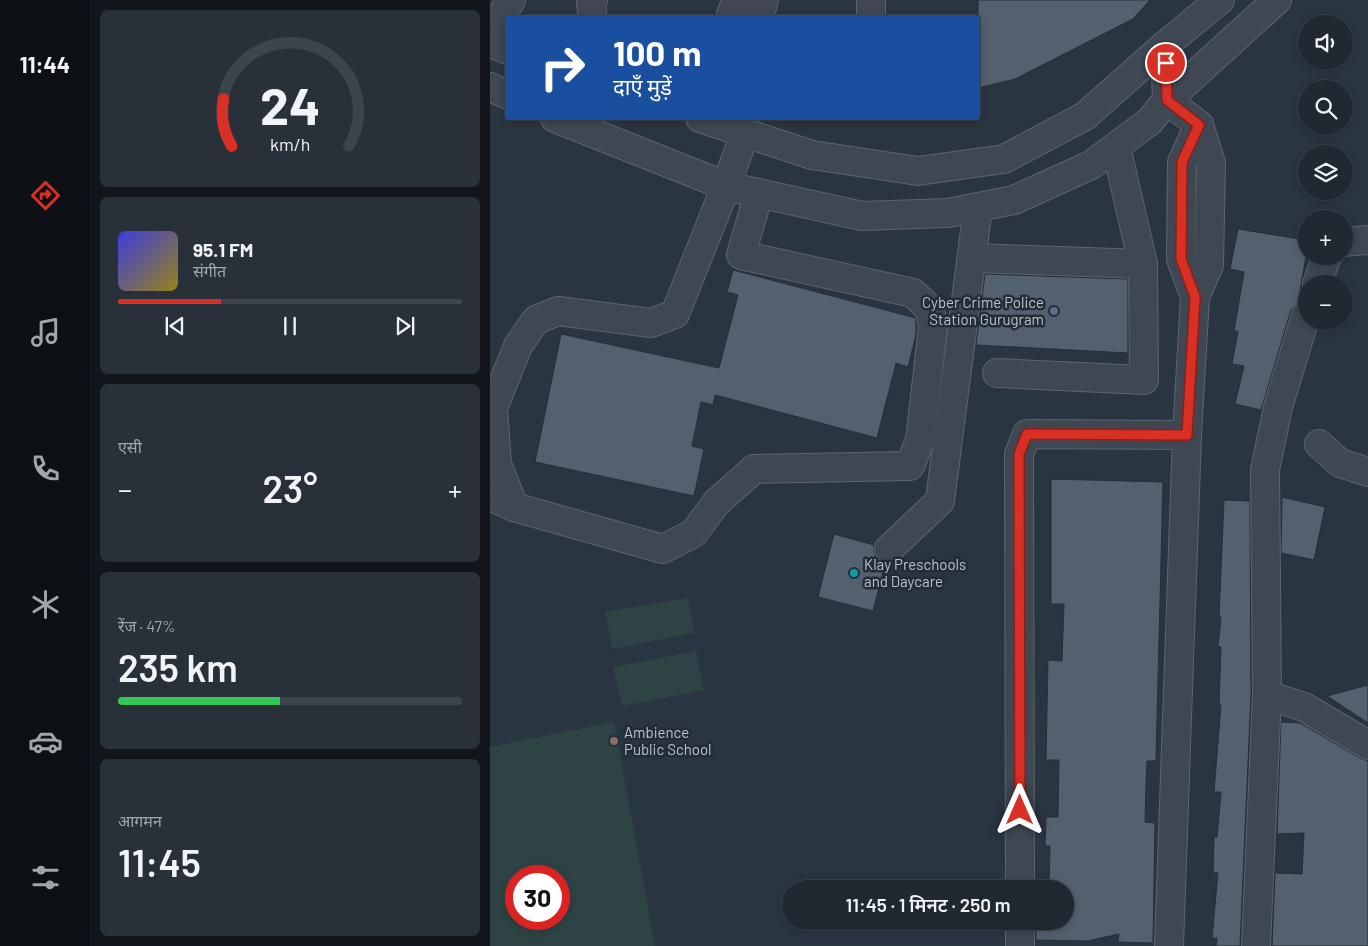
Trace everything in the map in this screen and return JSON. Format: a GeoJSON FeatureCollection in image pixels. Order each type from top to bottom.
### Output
{"type":"FeatureCollection","features":[{"type":"Feature","properties":{"kind":"street"},"geometry":{"type":"LineString","coordinates":[[506,15],[511,0]]}},
{"type":"Feature","properties":{"kind":"street"},"geometry":{"type":"LineString","coordinates":[[521,15],[530,0]]}},
{"type":"Feature","properties":{"kind":"street"},"geometry":{"type":"LineString","coordinates":[[593,0],[591,4],[593,15]]}},
{"type":"Feature","properties":{"kind":"street"},"geometry":{"type":"LineString","coordinates":[[731,15],[736,0]]}},
{"type":"Feature","properties":{"kind":"street"},"geometry":{"type":"LineString","coordinates":[[760,15],[764,0]]}},
{"type":"Feature","properties":{"kind":"street"},"geometry":{"type":"LineString","coordinates":[[871,0],[871,15]]}},
{"type":"Feature","properties":{"kind":"street"},"geometry":{"type":"LineString","coordinates":[[708,120],[734,126],[812,155],[918,171],[1004,160],[1085,116],[1165,44],[1220,0]]}},
{"type":"Feature","properties":{"kind":"street"},"geometry":{"type":"LineString","coordinates":[[560,120],[726,186],[862,216],[948,213],[1014,200],[1091,166],[1150,121],[1167,100],[1277,0]]}},
{"type":"Feature","properties":{"kind":"street"},"geometry":{"type":"LineString","coordinates":[[497,44],[505,19]]}},
{"type":"Feature","properties":{"kind":"street"},"geometry":{"type":"LineString","coordinates":[[1165,44],[1167,100],[1199,125],[1211,163],[1209,264],[1195,297],[1187,435],[1169,946]]}},
{"type":"Feature","properties":{"kind":"street"},"geometry":{"type":"LineString","coordinates":[[490,87],[505,94]]}},
{"type":"Feature","properties":{"kind":"street"},"geometry":{"type":"LineString","coordinates":[[734,126],[726,186],[675,314],[651,323],[558,311],[536,320],[518,346],[493,408],[502,501],[663,549],[694,533],[716,503],[754,469],[910,466],[920,440],[933,328],[930,309],[913,293],[741,255],[758,193]]}},
{"type":"Feature","properties":{"kind":"street"},"geometry":{"type":"LineString","coordinates":[[997,373],[1144,380],[1143,264],[1116,147]]}},
{"type":"Feature","properties":{"kind":"street"},"geometry":{"type":"LineString","coordinates":[[889,549],[940,501],[978,207]]}},
{"type":"Feature","properties":{"kind":"street"},"geometry":{"type":"LineString","coordinates":[[1353,241],[1368,240]]}},
{"type":"Feature","properties":{"kind":"street"},"geometry":{"type":"LineString","coordinates":[[972,258],[1143,264]]}},
{"type":"Feature","properties":{"kind":"street"},"geometry":{"type":"LineString","coordinates":[[1256,946],[1266,695],[1264,470],[1278,407],[1301,330]]}},
{"type":"Feature","properties":{"kind":"street"},"geometry":{"type":"LineString","coordinates":[[1020,880],[1019,454],[1027,434],[1187,435]]}},
{"type":"Feature","properties":{"kind":"street"},"geometry":{"type":"LineString","coordinates":[[1318,444],[1340,463],[1368,472]]}},
{"type":"Feature","properties":{"kind":"street"},"geometry":{"type":"LineString","coordinates":[[1266,695],[1304,707],[1368,745]]}},
{"type":"Feature","properties":{"kind":"street"},"geometry":{"type":"LineString","coordinates":[[1020,930],[1020,946]]}},
{"type":"Feature","properties":{"kind":"green space"},"geometry":{"type":"Polygon","coordinates":[[[688,598],[694,633],[612,649],[605,612],[688,598]]]}},
{"type":"Feature","properties":{"kind":"green space"},"geometry":{"type":"Polygon","coordinates":[[[696,651],[704,690],[622,706],[613,667],[696,651]]]}},
{"type":"Feature","properties":{"kind":"green space","name":"Ambience Public School"},"geometry":{"type":"Polygon","coordinates":[[[614,722],[655,946],[490,946],[490,747],[614,722]]]}},
{"type":"Feature","properties":{"kind":"building"},"geometry":{"type":"Polygon","coordinates":[[[978,0],[1150,0],[1133,19],[1015,79],[980,88],[980,15],[978,15],[978,0]]]}},
{"type":"Feature","properties":{"kind":"building"},"geometry":{"type":"Polygon","coordinates":[[[1238,229],[1298,239],[1298,265],[1304,265],[1303,275],[1298,275],[1298,302],[1291,310],[1261,410],[1235,404],[1244,366],[1232,364],[1238,331],[1234,331],[1244,272],[1230,269],[1238,229]]]}},
{"type":"Feature","properties":{"kind":"building"},"geometry":{"type":"Polygon","coordinates":[[[733,270],[916,318],[916,335],[908,367],[896,363],[877,438],[715,395],[713,405],[701,402],[692,446],[704,449],[694,496],[535,462],[561,334],[719,368],[738,295],[727,292],[733,270]]]}},
{"type":"Feature","properties":{"kind":"building","name":"Cyber Crime Police Station Gurugram"},"geometry":{"type":"Polygon","coordinates":[[[985,274],[1128,279],[1128,353],[976,345],[985,274]]]}},
{"type":"Feature","properties":{"kind":"building"},"geometry":{"type":"Polygon","coordinates":[[[1051,479],[1163,482],[1156,761],[1147,761],[1145,822],[1155,823],[1153,943],[1118,942],[1119,934],[1088,941],[1036,940],[1036,930],[1074,930],[1074,880],[1049,880],[1050,846],[1045,846],[1046,817],[1058,817],[1059,760],[1046,760],[1048,660],[1062,661],[1064,604],[1051,604],[1051,479]]]}},
{"type":"Feature","properties":{"kind":"building"},"geometry":{"type":"Polygon","coordinates":[[[1282,497],[1325,507],[1314,560],[1281,553],[1282,497]]]}},
{"type":"Feature","properties":{"kind":"building"},"geometry":{"type":"Polygon","coordinates":[[[1224,500],[1250,501],[1251,695],[1240,946],[1216,946],[1217,938],[1212,938],[1218,873],[1213,873],[1214,837],[1217,837],[1221,792],[1214,792],[1221,705],[1219,705],[1221,647],[1218,647],[1221,617],[1219,617],[1224,500]]]}},
{"type":"Feature","properties":{"kind":"building","name":"Klay Preschools and Daycare"},"geometry":{"type":"Polygon","coordinates":[[[834,534],[874,545],[877,559],[885,564],[873,611],[818,597],[834,534]]]}},
{"type":"Feature","properties":{"kind":"building"},"geometry":{"type":"Polygon","coordinates":[[[1368,685],[1368,723],[1327,696],[1368,685]]]}},
{"type":"Feature","properties":{"kind":"building"},"geometry":{"type":"Polygon","coordinates":[[[1281,722],[1300,723],[1368,761],[1368,946],[1272,946],[1275,873],[1302,874],[1304,833],[1277,834],[1281,722]]]}},
{"type":"Feature","properties":{"kind":"place","name":"Cyber Crime Police Station Gurugram"},"geometry":{"type":"Point","coordinates":[1054,311]}},
{"type":"Feature","properties":{"kind":"place","name":"Klay Preschools and Daycare"},"geometry":{"type":"Point","coordinates":[854,573]}},
{"type":"Feature","properties":{"kind":"place","name":"Ambience Public School"},"geometry":{"type":"Point","coordinates":[614,741]}},
{"type":"Feature","properties":{"kind":"route"},"geometry":{"type":"LineString","coordinates":[[1020,810],[1019,454],[1027,434],[1187,435],[1195,297],[1181,259],[1182,162],[1199,125],[1167,100],[1166,63]]}}]}
